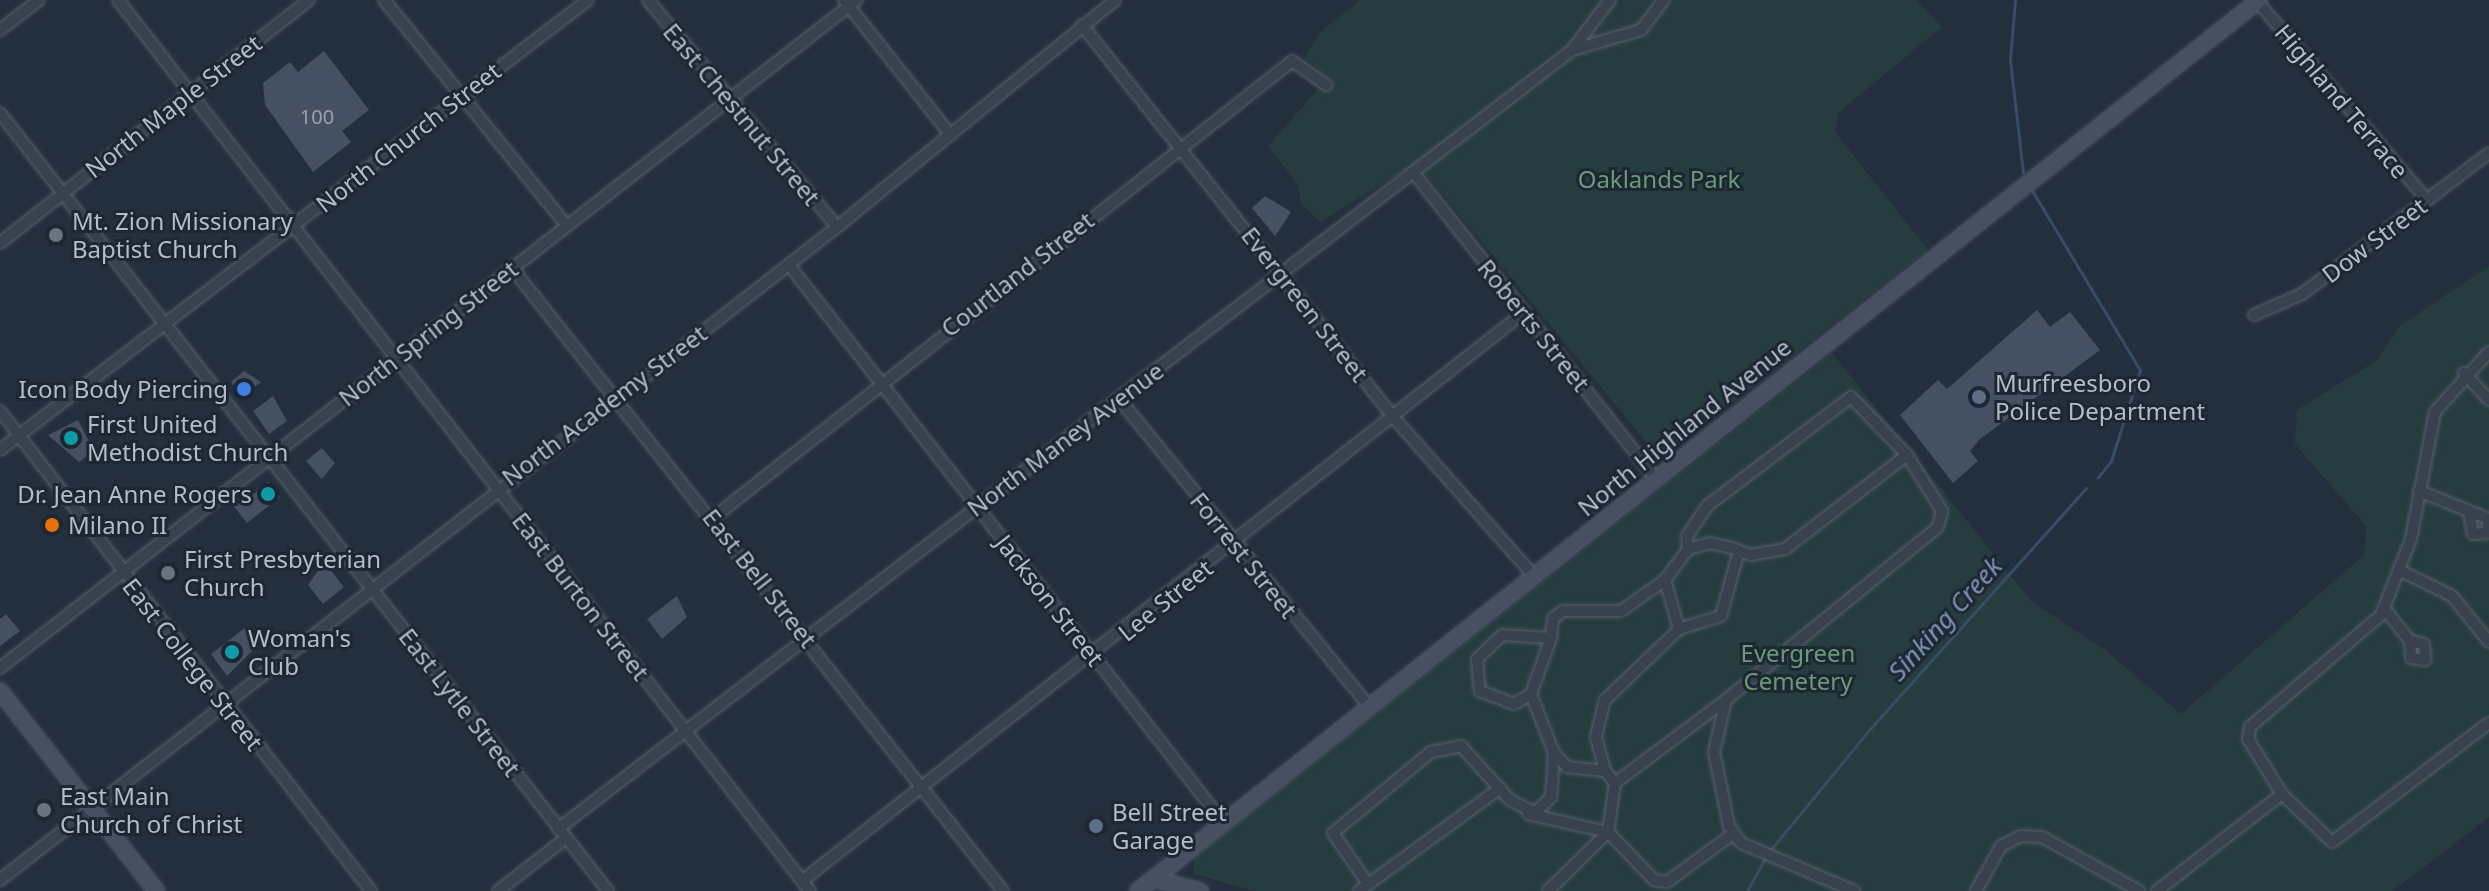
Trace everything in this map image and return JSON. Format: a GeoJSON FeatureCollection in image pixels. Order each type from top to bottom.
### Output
{"type":"FeatureCollection","features":[{"type":"Feature","properties":{"kind":"street"},"geometry":{"type":"LineString","coordinates":[[0,30],[39,0]]}},
{"type":"Feature","properties":{"kind":"street","name":"East Burton Street"},"geometry":{"type":"LineString","coordinates":[[118,0],[810,891]]}},
{"type":"Feature","properties":{"kind":"street","name":"North Maple Street"},"geometry":{"type":"LineString","coordinates":[[0,243],[309,0]]}},
{"type":"Feature","properties":{"kind":"street"},"geometry":{"type":"LineString","coordinates":[[384,0],[566,225]]}},
{"type":"Feature","properties":{"kind":"street","name":"North Church Street"},"geometry":{"type":"LineString","coordinates":[[0,450],[588,0]]}},
{"type":"Feature","properties":{"kind":"street","name":"East Chestnut Street"},"geometry":{"type":"LineString","coordinates":[[648,0],[837,227]]}},
{"type":"Feature","properties":{"kind":"street","name":"North Academy Street"},"geometry":{"type":"LineString","coordinates":[[0,880],[495,487],[789,265],[1115,0]]}},
{"type":"Feature","properties":{"kind":"street"},"geometry":{"type":"LineString","coordinates":[[1572,50],[1610,0]]}},
{"type":"Feature","properties":{"kind":"street"},"geometry":{"type":"LineString","coordinates":[[1572,50],[1641,30],[1664,0]]}},
{"type":"Feature","properties":{"kind":"street","name":"Highland Terrace"},"geometry":{"type":"LineString","coordinates":[[2258,1],[2427,200]]}},
{"type":"Feature","properties":{"kind":"street","name":"North Highland Avenue"},"geometry":{"type":"LineString","coordinates":[[1138,891],[1535,577],[1655,477],[2258,1]]}},
{"type":"Feature","properties":{"kind":"street"},"geometry":{"type":"LineString","coordinates":[[850,2],[950,134]]}},
{"type":"Feature","properties":{"kind":"street","name":"North Spring Street"},"geometry":{"type":"LineString","coordinates":[[0,668],[566,225],[730,102],[850,2]]}},
{"type":"Feature","properties":{"kind":"street","name":"Evergreen Street"},"geometry":{"type":"LineString","coordinates":[[1082,25],[1281,271],[1395,419],[1535,577]]}},
{"type":"Feature","properties":{"kind":"street","name":"North Maney Avenue"},"geometry":{"type":"LineString","coordinates":[[498,891],[688,731],[809,640],[977,505],[1120,400],[1281,271],[1572,50]]}},
{"type":"Feature","properties":{"kind":"street","name":"Courtland Street"},"geometry":{"type":"LineString","coordinates":[[713,518],[878,380],[1177,146],[1292,61],[1326,85]]}},
{"type":"Feature","properties":{"kind":"street","name":"East Lytle Street"},"geometry":{"type":"LineString","coordinates":[[0,113],[608,891]]}},
{"type":"Feature","properties":{"kind":"street","name":"Dow Street"},"geometry":{"type":"LineString","coordinates":[[2254,315],[2302,294],[2489,153]]}},
{"type":"Feature","properties":{"kind":"street","name":"Roberts Street"},"geometry":{"type":"LineString","coordinates":[[1413,172],[1655,477]]}},
{"type":"Feature","properties":{"kind":"street","name":"Jackson Street"},"geometry":{"type":"LineString","coordinates":[[789,265],[1223,822]]}},
{"type":"Feature","properties":{"kind":"street","name":"East Bell Street"},"geometry":{"type":"LineString","coordinates":[[512,268],[713,518],[1003,891]]}},
{"type":"Feature","properties":{"kind":"street","name":"Lee Street"},"geometry":{"type":"LineString","coordinates":[[802,881],[1094,657],[1395,419],[1523,313]]}},
{"type":"Feature","properties":{"kind":"street"},"geometry":{"type":"LineString","coordinates":[[2489,352],[2464,373],[2435,412],[2401,571],[2384,608],[2342,655],[2250,727],[2249,745],[2282,794],[2332,842],[2489,723]]}},
{"type":"Feature","properties":{"kind":"street"},"geometry":{"type":"LineString","coordinates":[[2464,373],[2489,400]]}},
{"type":"Feature","properties":{"kind":"street"},"geometry":{"type":"LineString","coordinates":[[1548,891],[1608,832],[1615,783],[1726,700],[1938,527],[1936,495],[1907,455],[1851,397],[1707,506],[1687,536],[1688,549]]}},
{"type":"Feature","properties":{"kind":"street","name":"Forrest Street"},"geometry":{"type":"LineString","coordinates":[[1120,400],[1370,708]]}},
{"type":"Feature","properties":{"kind":"street","name":"East College Street"},"geometry":{"type":"LineString","coordinates":[[0,411],[122,573],[371,891]]}},
{"type":"Feature","properties":{"kind":"street"},"geometry":{"type":"LineString","coordinates":[[1551,638],[1502,635],[1477,659],[1473,676],[1493,702],[1514,704],[1531,694],[1551,638],[1553,618],[1563,611],[1621,611],[1665,580],[1688,549],[1710,543],[1739,551],[1785,549],[1907,455]]}},
{"type":"Feature","properties":{"kind":"street"},"geometry":{"type":"LineString","coordinates":[[2419,491],[2469,512]]}},
{"type":"Feature","properties":{"kind":"street"},"geometry":{"type":"LineString","coordinates":[[1615,783],[1605,771],[1596,737],[1605,700],[1679,629],[1721,616],[1739,551]]}},
{"type":"Feature","properties":{"kind":"street"},"geometry":{"type":"LineString","coordinates":[[2401,571],[2452,596],[2489,642]]}},
{"type":"Feature","properties":{"kind":"street"},"geometry":{"type":"LineString","coordinates":[[1665,580],[1679,629]]}},
{"type":"Feature","properties":{"kind":"street"},"geometry":{"type":"LineString","coordinates":[[2384,608],[2410,641]]}},
{"type":"Feature","properties":{"kind":"street"},"geometry":{"type":"LineString","coordinates":[[0,691],[156,891]]}},
{"type":"Feature","properties":{"kind":"street"},"geometry":{"type":"LineString","coordinates":[[1527,813],[1551,797],[1556,774],[1554,753],[1531,694]]}},
{"type":"Feature","properties":{"kind":"street"},"geometry":{"type":"LineString","coordinates":[[1726,700],[1714,752],[1734,833],[1765,858],[1854,891]]}},
{"type":"Feature","properties":{"kind":"street"},"geometry":{"type":"LineString","coordinates":[[1500,788],[1364,888],[1333,833],[1431,752],[1461,746],[1527,813],[1608,832],[1654,880],[1667,882],[1734,833]]}},
{"type":"Feature","properties":{"kind":"street"},"geometry":{"type":"LineString","coordinates":[[1554,753],[1567,767]]}},
{"type":"Feature","properties":{"kind":"street"},"geometry":{"type":"LineString","coordinates":[[1556,774],[1567,767],[1605,771]]}},
{"type":"Feature","properties":{"kind":"street"},"geometry":{"type":"LineString","coordinates":[[2157,891],[2282,794]]}},
{"type":"Feature","properties":{"kind":"street"},"geometry":{"type":"LineString","coordinates":[[1976,891],[2001,846],[2021,836],[2042,837],[2122,888],[2139,891]]}},
{"type":"Feature","properties":{"kind":"street"},"geometry":{"type":"LineString","coordinates":[[1153,879],[1200,891]]}},
{"type":"Feature","properties":{"kind":"green space","name":"Oaklands Park"},"geometry":{"type":"Polygon","coordinates":[[[1360,0],[1916,0],[1942,27],[1839,112],[1835,132],[1928,250],[1660,459],[1417,163],[1320,222],[1302,204],[1297,183],[1268,146],[1327,79],[1305,58],[1318,34],[1360,0]]]}},
{"type":"Feature","properties":{"kind":"green space","name":"Evergreen Cemetery"},"geometry":{"type":"Polygon","coordinates":[[[2489,266],[2489,817],[2393,891],[1254,891],[1194,874],[1194,858],[1832,353],[2032,602],[2105,650],[2181,714],[2364,555],[2367,527],[2295,444],[2297,410],[2376,361],[2401,325],[2489,266]]]}},
{"type":"Feature","properties":{"kind":"building"},"geometry":{"type":"Polygon","coordinates":[[[324,51],[369,110],[342,131],[351,142],[313,172],[265,105],[263,83],[290,62],[298,72],[324,51]]]}},
{"type":"Feature","properties":{"kind":"building"},"geometry":{"type":"Polygon","coordinates":[[[1265,196],[1291,212],[1275,236],[1252,208],[1265,196]]]}},
{"type":"Feature","properties":{"kind":"building","name":"Murfreesboro Police Department"},"geometry":{"type":"Polygon","coordinates":[[[2037,310],[2050,327],[2070,312],[2100,350],[1980,439],[1970,451],[1978,461],[1953,483],[1900,415],[1938,380],[1947,389],[2037,310]]]}},
{"type":"Feature","properties":{"kind":"building","name":"Icon Body Piercing"},"geometry":{"type":"Polygon","coordinates":[[[244,371],[261,382],[243,397],[231,382],[244,371]]]}},
{"type":"Feature","properties":{"kind":"building"},"geometry":{"type":"Polygon","coordinates":[[[273,396],[287,421],[269,434],[253,411],[273,396]]]}},
{"type":"Feature","properties":{"kind":"building","name":"First United Methodist Church"},"geometry":{"type":"Polygon","coordinates":[[[78,420],[94,451],[79,462],[48,435],[78,420]]]}},
{"type":"Feature","properties":{"kind":"building"},"geometry":{"type":"Polygon","coordinates":[[[322,448],[335,463],[322,479],[306,461],[322,448]]]}},
{"type":"Feature","properties":{"kind":"building"},"geometry":{"type":"Polygon","coordinates":[[[269,482],[280,497],[247,523],[229,500],[241,504],[269,482]]]}},
{"type":"Feature","properties":{"kind":"building"},"geometry":{"type":"Polygon","coordinates":[[[324,562],[344,587],[323,604],[308,585],[324,562]]]}},
{"type":"Feature","properties":{"kind":"building"},"geometry":{"type":"Polygon","coordinates":[[[677,596],[687,617],[662,639],[647,619],[677,596]]]}},
{"type":"Feature","properties":{"kind":"building"},"geometry":{"type":"Polygon","coordinates":[[[6,614],[20,631],[0,646],[0,619],[6,614]]]}},
{"type":"Feature","properties":{"kind":"building","name":"Woman's Club"},"geometry":{"type":"Polygon","coordinates":[[[246,627],[254,649],[227,676],[211,654],[246,627]]]}},
{"type":"Feature","properties":{"kind":"waterway","name":"Sinking Creek"},"geometry":{"type":"LineString","coordinates":[[2015,0],[2010,60],[2023,172]]}},
{"type":"Feature","properties":{"kind":"waterway","name":"Sinking Creek"},"geometry":{"type":"LineString","coordinates":[[2033,192],[2140,370],[2111,461],[2098,477]]}},
{"type":"Feature","properties":{"kind":"waterway","name":"Sinking Creek"},"geometry":{"type":"LineString","coordinates":[[1747,891],[1768,853],[1869,730],[2086,488]]}},
{"type":"Feature","properties":{"kind":"place","name":"Mt. Zion Missionary Baptist Church"},"geometry":{"type":"Point","coordinates":[56,235]}},
{"type":"Feature","properties":{"kind":"place","name":"Icon Body Piercing"},"geometry":{"type":"Point","coordinates":[244,389]}},
{"type":"Feature","properties":{"kind":"place","name":"Murfreesboro Police Department"},"geometry":{"type":"Point","coordinates":[1979,397]}},
{"type":"Feature","properties":{"kind":"place","name":"First United Methodist Church"},"geometry":{"type":"Point","coordinates":[71,438]}},
{"type":"Feature","properties":{"kind":"place","name":"Dr. Jean Anne Rogers"},"geometry":{"type":"Point","coordinates":[268,494]}},
{"type":"Feature","properties":{"kind":"place","name":"Milano II"},"geometry":{"type":"Point","coordinates":[52,525]}},
{"type":"Feature","properties":{"kind":"place","name":"First Presbyterian Church"},"geometry":{"type":"Point","coordinates":[168,573]}},
{"type":"Feature","properties":{"kind":"place","name":"Woman's Club"},"geometry":{"type":"Point","coordinates":[232,652]}},
{"type":"Feature","properties":{"kind":"place","name":"East Main Church of Christ"},"geometry":{"type":"Point","coordinates":[44,810]}},
{"type":"Feature","properties":{"kind":"place","name":"Bell Street Garage"},"geometry":{"type":"Point","coordinates":[1096,826]}}]}
